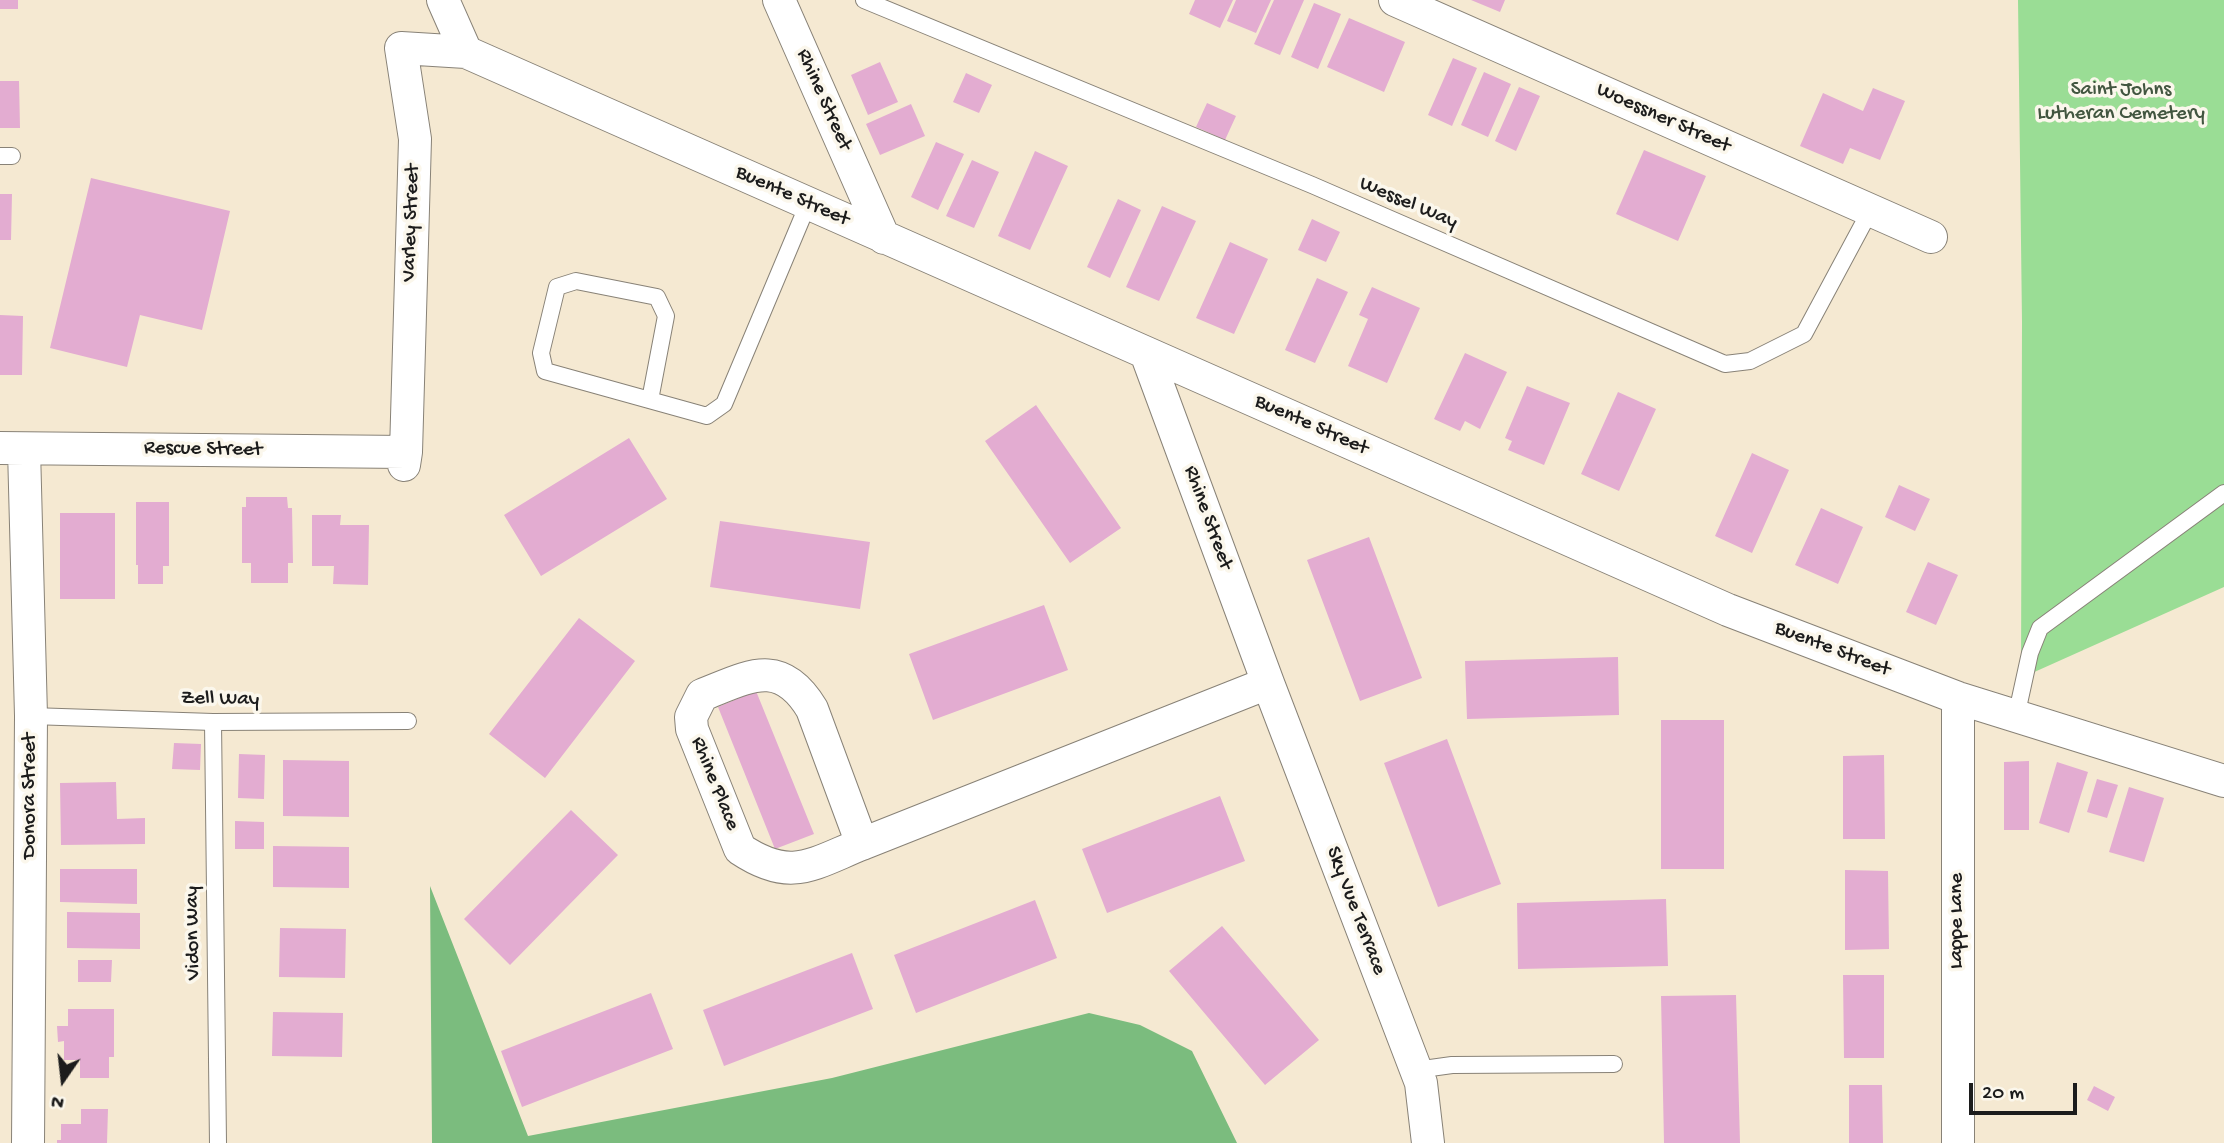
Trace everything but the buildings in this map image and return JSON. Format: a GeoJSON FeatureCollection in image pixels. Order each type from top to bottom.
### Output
{"type":"FeatureCollection","features":[{"type":"Feature","properties":{"kind":"street"},"geometry":{"type":"LineString","coordinates":[[443,0],[467,52]]}},
{"type":"Feature","properties":{"kind":"street","name":"Rhine Street"},"geometry":{"type":"LineString","coordinates":[[779,0],[884,238]]}},
{"type":"Feature","properties":{"kind":"street","name":"Woessner Street"},"geometry":{"type":"LineString","coordinates":[[1395,0],[1931,237]]}},
{"type":"Feature","properties":{"kind":"street","name":"Varley Street"},"geometry":{"type":"LineString","coordinates":[[405,459],[415,139],[401,47],[467,52]]}},
{"type":"Feature","properties":{"kind":"street","name":"Buente Street"},"geometry":{"type":"LineString","coordinates":[[467,52],[1728,610],[1958,698],[2224,781]]}},
{"type":"Feature","properties":{"kind":"street","name":"Rhine Street"},"geometry":{"type":"LineString","coordinates":[[1146,353],[1268,683]]}},
{"type":"Feature","properties":{"kind":"street","name":"Rescue Street"},"geometry":{"type":"LineString","coordinates":[[12,448],[405,459]]}},
{"type":"Feature","properties":{"kind":"street","name":"Donora Street"},"geometry":{"type":"LineString","coordinates":[[12,448],[31,716],[28,1143]]}},
{"type":"Feature","properties":{"kind":"street","name":"Rhine Place"},"geometry":{"type":"LineString","coordinates":[[862,844],[812,709],[803,694],[789,682],[773,675],[755,674],[702,695],[691,717],[692,729],[740,849],[758,861],[779,868],[800,869],[1268,683]]}},
{"type":"Feature","properties":{"kind":"street","name":"Sky Vue Terrace"},"geometry":{"type":"LineString","coordinates":[[1268,683],[1421,1083],[1428,1143]]}},
{"type":"Feature","properties":{"kind":"street","name":"Lappe Lane"},"geometry":{"type":"LineString","coordinates":[[1958,698],[1958,1143]]}},
{"type":"Feature","properties":{"kind":"lane","name":"Wessel Way"},"geometry":{"type":"LineString","coordinates":[[863,0],[1312,185],[1725,364],[1750,361],[1804,334],[1870,211]]}},
{"type":"Feature","properties":{"kind":"lane"},"geometry":{"type":"LineString","coordinates":[[650,400],[666,316],[657,297],[576,281],[557,286],[541,353],[545,371],[707,416],[724,404],[808,204]]}},
{"type":"Feature","properties":{"kind":"lane"},"geometry":{"type":"LineString","coordinates":[[2016,717],[2030,653],[2040,628],[2224,493]]}},
{"type":"Feature","properties":{"kind":"lane","name":"Zell Way"},"geometry":{"type":"LineString","coordinates":[[31,716],[213,722],[408,721]]}},
{"type":"Feature","properties":{"kind":"lane","name":"Vidon Way"},"geometry":{"type":"LineString","coordinates":[[213,722],[218,1143]]}},
{"type":"Feature","properties":{"kind":"lane"},"geometry":{"type":"LineString","coordinates":[[1416,1070],[1452,1065],[1614,1064]]}},
{"type":"Feature","properties":{"kind":"green space","name":"Saint Johns Lutheran Cemetery"},"geometry":{"type":"Polygon","coordinates":[[[2018,0],[2224,0],[2224,587],[2021,678],[2022,322],[2018,0]]]}},
{"type":"Feature","properties":{"kind":"green space"},"geometry":{"type":"Polygon","coordinates":[[[430,886],[528,1136],[832,1078],[1089,1013],[1140,1025],[1192,1051],[1237,1143],[432,1143],[430,886]]]}}]}
